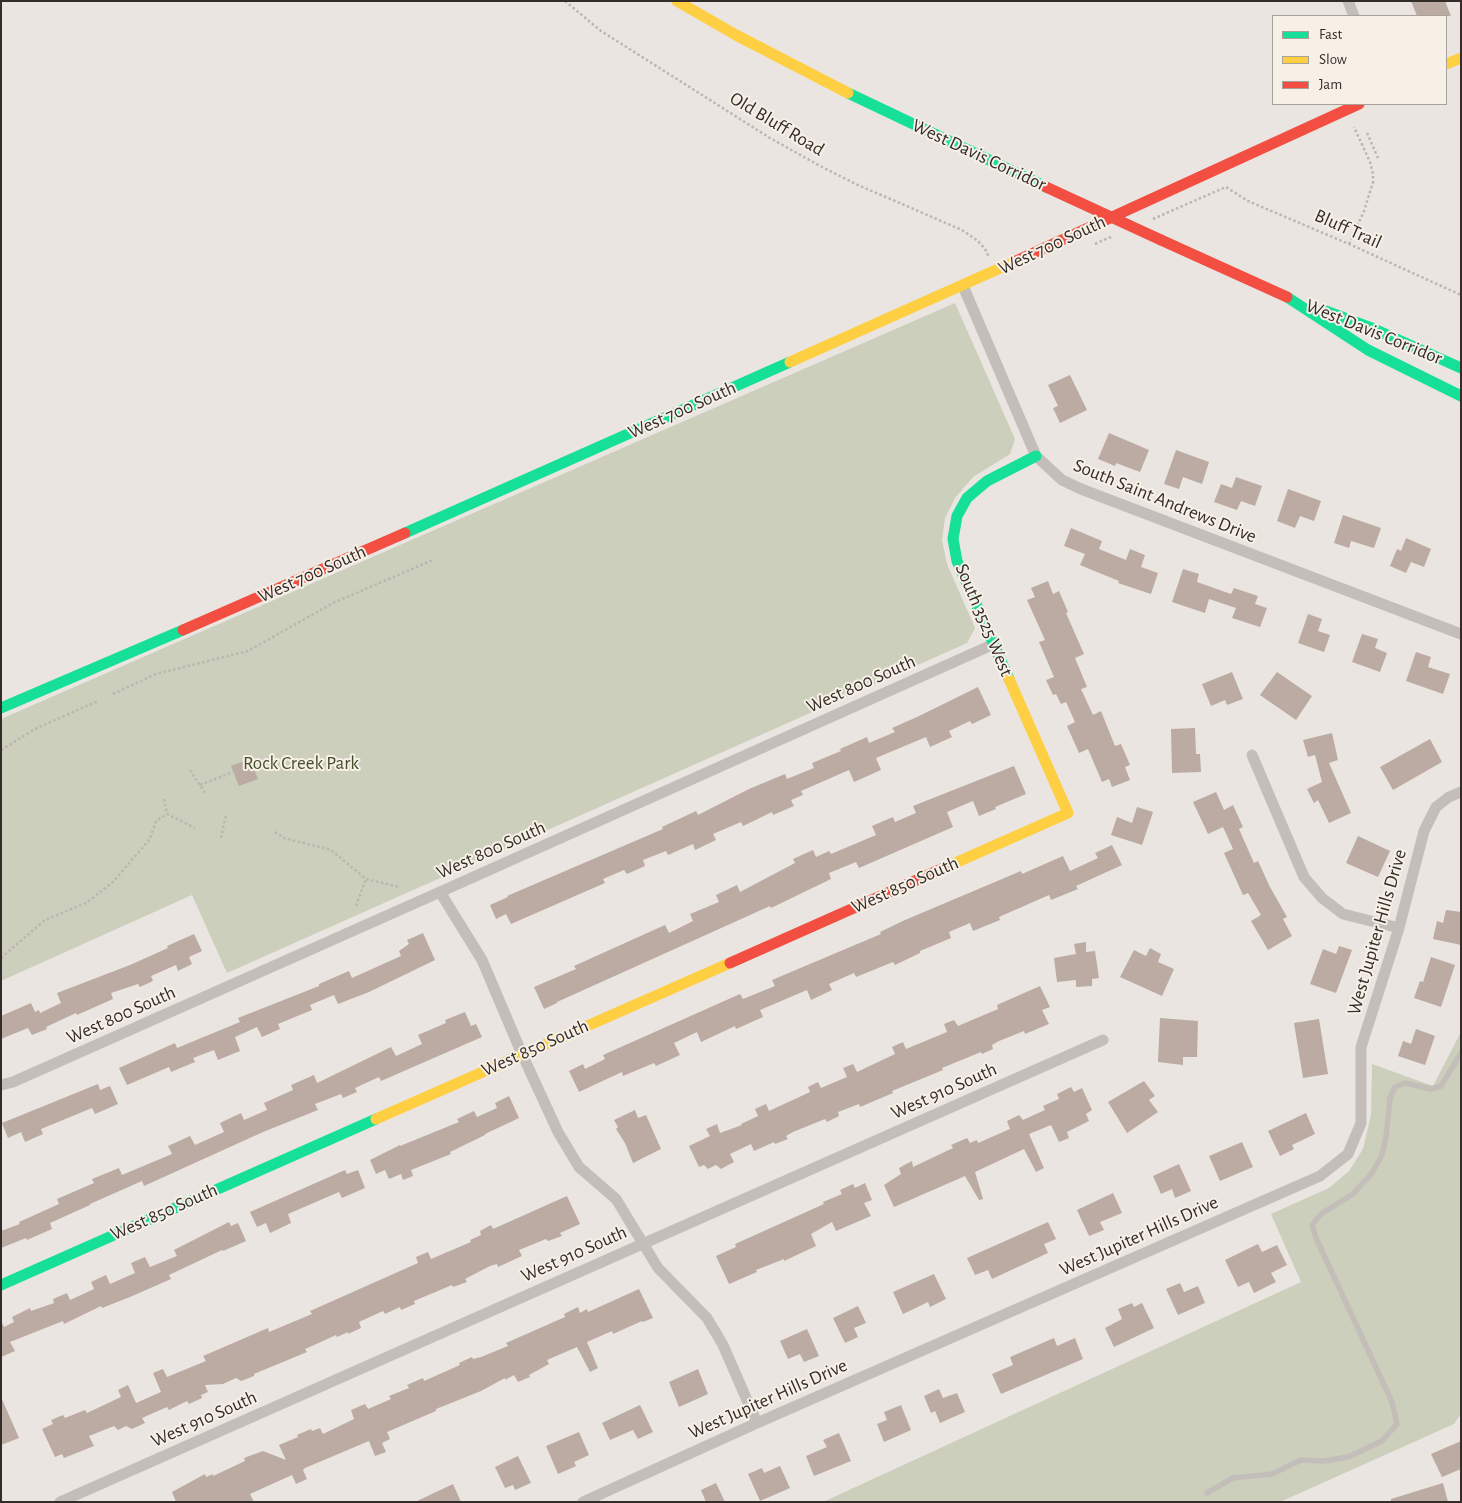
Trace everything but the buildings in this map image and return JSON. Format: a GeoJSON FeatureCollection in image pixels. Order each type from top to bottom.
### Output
{"type":"FeatureCollection","features":[{"type":"Feature","properties":{"kind":"main road","name":"West Davis Corridor"},"geometry":{"type":"LineString","coordinates":[[677,1],[787,63],[1046,187],[1287,297],[1374,329],[1461,368]]}},
{"type":"Feature","properties":{"kind":"main road"},"geometry":{"type":"LineString","coordinates":[[1447,64],[1461,58]]}},
{"type":"Feature","properties":{"kind":"main road","name":"West 700 South"},"geometry":{"type":"LineString","coordinates":[[1,708],[107,664],[963,286],[1357,105]]}},
{"type":"Feature","properties":{"kind":"main road","name":"West Davis Corridor"},"geometry":{"type":"LineString","coordinates":[[1287,297],[1368,350],[1461,396]]}},
{"type":"Feature","properties":{"kind":"main road","name":"South 3525 West"},"geometry":{"type":"LineString","coordinates":[[1036,456],[987,481],[967,498],[957,516],[953,539],[957,561],[1068,813]]}},
{"type":"Feature","properties":{"kind":"main road","name":"West 850 South"},"geometry":{"type":"LineString","coordinates":[[1,1285],[1068,813]]}},
{"type":"Feature","properties":{"kind":"street"},"geometry":{"type":"LineString","coordinates":[[1348,1],[1354,15]]}},
{"type":"Feature","properties":{"kind":"street","name":"South Saint Andrews Drive"},"geometry":{"type":"LineString","coordinates":[[963,286],[1036,456],[1062,480],[1081,490],[1461,634]]}},
{"type":"Feature","properties":{"kind":"street","name":"West 800 South"},"geometry":{"type":"LineString","coordinates":[[1,1085],[13,1082],[994,644]]}},
{"type":"Feature","properties":{"kind":"street"},"geometry":{"type":"LineString","coordinates":[[1252,755],[1304,877],[1322,898],[1343,914],[1399,928]]}},
{"type":"Feature","properties":{"kind":"street","name":"West Jupiter Hills Drive"},"geometry":{"type":"LineString","coordinates":[[583,1502],[756,1423],[1320,1176],[1348,1154],[1361,1123],[1361,1047],[1399,928],[1424,831],[1436,808],[1449,797],[1461,792]]}},
{"type":"Feature","properties":{"kind":"street"},"geometry":{"type":"LineString","coordinates":[[440,892],[482,960],[558,1132],[580,1167],[616,1199],[658,1268],[707,1318],[723,1345],[756,1423]]}},
{"type":"Feature","properties":{"kind":"street","name":"West 910 South"},"geometry":{"type":"LineString","coordinates":[[60,1502],[1103,1040]]}},
{"type":"Feature","properties":{"kind":"lane"},"geometry":{"type":"LineString","coordinates":[[1207,1493],[1233,1478],[1272,1474],[1301,1460],[1324,1461],[1348,1457],[1382,1441],[1397,1424],[1392,1402],[1316,1238],[1312,1225],[1321,1214],[1353,1194],[1372,1173],[1382,1155],[1390,1098],[1394,1087],[1405,1083],[1431,1089],[1441,1086],[1461,1053]]}},
{"type":"Feature","properties":{"kind":"path","name":"Old Bluff Road"},"geometry":{"type":"LineString","coordinates":[[565,1],[614,39],[795,152],[866,189],[962,230],[978,241],[985,249]]}},
{"type":"Feature","properties":{"kind":"path"},"geometry":{"type":"LineString","coordinates":[[1349,244],[1364,211],[1373,182],[1370,162],[1354,127]]}},
{"type":"Feature","properties":{"kind":"path"},"geometry":{"type":"LineString","coordinates":[[1367,133],[1378,158]]}},
{"type":"Feature","properties":{"kind":"path","name":"Bluff Trail"},"geometry":{"type":"LineString","coordinates":[[1226,187],[1248,201],[1461,295]]}},
{"type":"Feature","properties":{"kind":"path"},"geometry":{"type":"LineString","coordinates":[[113,694],[156,674],[248,651],[333,603],[434,560]]}},
{"type":"Feature","properties":{"kind":"path"},"geometry":{"type":"LineString","coordinates":[[1,750],[36,729],[98,701]]}},
{"type":"Feature","properties":{"kind":"path"},"geometry":{"type":"LineString","coordinates":[[252,765],[274,756]]}},
{"type":"Feature","properties":{"kind":"path"},"geometry":{"type":"LineString","coordinates":[[190,770],[206,794]]}},
{"type":"Feature","properties":{"kind":"path"},"geometry":{"type":"LineString","coordinates":[[200,785],[233,772]]}},
{"type":"Feature","properties":{"kind":"path"},"geometry":{"type":"LineString","coordinates":[[164,799],[167,814]]}},
{"type":"Feature","properties":{"kind":"path"},"geometry":{"type":"LineString","coordinates":[[167,814],[195,828]]}},
{"type":"Feature","properties":{"kind":"path"},"geometry":{"type":"LineString","coordinates":[[1,958],[45,920],[86,903],[113,882],[150,839],[156,821],[167,814]]}},
{"type":"Feature","properties":{"kind":"path"},"geometry":{"type":"LineString","coordinates":[[221,838],[226,815]]}},
{"type":"Feature","properties":{"kind":"path"},"geometry":{"type":"LineString","coordinates":[[275,832],[284,838],[332,850],[366,878],[399,887]]}},
{"type":"Feature","properties":{"kind":"path"},"geometry":{"type":"LineString","coordinates":[[356,906],[366,878]]}},
{"type":"Feature","properties":{"kind":"green space","name":"Rock Creek Park"},"geometry":{"type":"Polygon","coordinates":[[[955,303],[1015,439],[1010,454],[973,477],[955,498],[945,518],[942,540],[947,564],[975,628],[967,643],[227,973],[192,895],[1,981],[1,719],[955,303]]]}},
{"type":"Feature","properties":{"kind":"green space"},"geometry":{"type":"Polygon","coordinates":[[[1461,1032],[1461,1414],[1454,1424],[1280,1502],[823,1502],[1301,1282],[1271,1214],[1329,1188],[1349,1171],[1363,1149],[1371,1115],[1372,1064],[1433,1086],[1461,1032]]]}},
{"type":"Feature","properties":{"kind":"traffic: fast"},"geometry":{"type":"LineString","coordinates":[[848,93],[1046,187]]}},
{"type":"Feature","properties":{"kind":"traffic: fast"},"geometry":{"type":"LineString","coordinates":[[1287,297],[1368,350],[1461,396]]}},
{"type":"Feature","properties":{"kind":"traffic: fast"},"geometry":{"type":"LineString","coordinates":[[1323,310],[1374,329],[1461,368]]}},
{"type":"Feature","properties":{"kind":"traffic: fast"},"geometry":{"type":"LineString","coordinates":[[405,533],[790,362]]}},
{"type":"Feature","properties":{"kind":"traffic: fast"},"geometry":{"type":"LineString","coordinates":[[1009,679],[957,561],[953,539],[957,516],[967,498],[987,481],[1036,456]]}},
{"type":"Feature","properties":{"kind":"traffic: fast"},"geometry":{"type":"LineString","coordinates":[[1,708],[183,630]]}},
{"type":"Feature","properties":{"kind":"traffic: fast"},"geometry":{"type":"LineString","coordinates":[[1,1285],[376,1119]]}},
{"type":"Feature","properties":{"kind":"traffic: slow"},"geometry":{"type":"LineString","coordinates":[[677,1],[736,35],[848,93]]}},
{"type":"Feature","properties":{"kind":"traffic: slow"},"geometry":{"type":"LineString","coordinates":[[1447,64],[1461,58]]}},
{"type":"Feature","properties":{"kind":"traffic: slow"},"geometry":{"type":"LineString","coordinates":[[790,362],[1016,261]]}},
{"type":"Feature","properties":{"kind":"traffic: slow"},"geometry":{"type":"LineString","coordinates":[[946,867],[1068,813],[1009,679]]}},
{"type":"Feature","properties":{"kind":"traffic: slow"},"geometry":{"type":"LineString","coordinates":[[376,1119],[730,963]]}},
{"type":"Feature","properties":{"kind":"traffic: jam"},"geometry":{"type":"LineString","coordinates":[[1016,261],[1357,105]]}},
{"type":"Feature","properties":{"kind":"traffic: jam"},"geometry":{"type":"LineString","coordinates":[[1046,187],[1161,240]]}},
{"type":"Feature","properties":{"kind":"traffic: jam"},"geometry":{"type":"LineString","coordinates":[[1161,240],[1287,297]]}},
{"type":"Feature","properties":{"kind":"traffic: jam"},"geometry":{"type":"LineString","coordinates":[[183,630],[405,533]]}},
{"type":"Feature","properties":{"kind":"traffic: jam"},"geometry":{"type":"LineString","coordinates":[[730,963],[946,867]]}}]}
